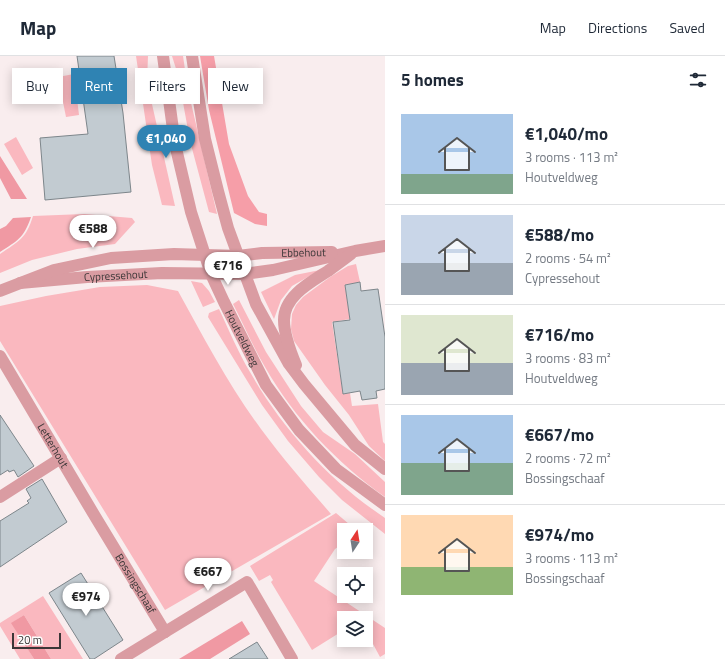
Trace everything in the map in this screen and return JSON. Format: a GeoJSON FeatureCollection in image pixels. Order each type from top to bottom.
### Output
{"type":"FeatureCollection","features":[{"type":"Feature","properties":{"kind":"street","name":"Houtveldweg"},"geometry":{"type":"LineString","coordinates":[[164,56],[175,144],[191,212],[211,274],[266,385],[299,430],[336,469],[385,505]]}},
{"type":"Feature","properties":{"kind":"street"},"geometry":{"type":"LineString","coordinates":[[192,56],[206,139],[228,228],[256,304],[289,364],[304,384],[355,445],[385,470]]}},
{"type":"Feature","properties":{"kind":"street","name":"Ebbehout"},"geometry":{"type":"LineString","coordinates":[[211,274],[244,274],[273,270],[355,251],[385,246]]}},
{"type":"Feature","properties":{"kind":"street","name":"Ebbehout"},"geometry":{"type":"LineString","coordinates":[[204,254],[238,256],[285,252],[355,251]]}},
{"type":"Feature","properties":{"kind":"street"},"geometry":{"type":"LineString","coordinates":[[304,384],[292,354],[286,332],[284,320],[286,308],[294,297],[309,282],[355,251]]}},
{"type":"Feature","properties":{"kind":"street","name":"Cypressehout"},"geometry":{"type":"LineString","coordinates":[[0,291],[54,270],[102,260],[174,254],[204,254]]}},
{"type":"Feature","properties":{"kind":"street","name":"Cypressehout"},"geometry":{"type":"LineString","coordinates":[[20,283],[87,277],[162,273],[211,274]]}},
{"type":"Feature","properties":{"kind":"street","name":"Letterhout"},"geometry":{"type":"LineString","coordinates":[[0,356],[106,535]]}},
{"type":"Feature","properties":{"kind":"street"},"geometry":{"type":"LineString","coordinates":[[0,497],[61,458]]}},
{"type":"Feature","properties":{"kind":"street","name":"Bossingschaaf"},"geometry":{"type":"LineString","coordinates":[[106,535],[165,632]]}},
{"type":"Feature","properties":{"kind":"street"},"geometry":{"type":"LineString","coordinates":[[121,659],[247,582],[292,659]]}},
{"type":"Feature","properties":{"kind":"shaded area"},"geometry":{"type":"Polygon","coordinates":[[[136,56],[148,56],[148,68],[138,68],[136,56]]]}},
{"type":"Feature","properties":{"kind":"shaded area"},"geometry":{"type":"Polygon","coordinates":[[[172,56],[183,56],[185,68],[176,68],[172,56]]]}},
{"type":"Feature","properties":{"kind":"shaded area"},"geometry":{"type":"Polygon","coordinates":[[[200,56],[214,56],[216,68],[208,68],[208,104],[200,56]]]}},
{"type":"Feature","properties":{"kind":"shaded area"},"geometry":{"type":"Polygon","coordinates":[[[71,75],[71,104],[78,104],[79,115],[66,117],[63,102],[63,76],[71,75]]]}},
{"type":"Feature","properties":{"kind":"shaded area"},"geometry":{"type":"Polygon","coordinates":[[[143,104],[152,104],[175,206],[162,205],[152,165],[143,104]]]}},
{"type":"Feature","properties":{"kind":"shaded area"},"geometry":{"type":"Polygon","coordinates":[[[183,104],[191,104],[217,214],[209,212],[190,141],[183,104]]]}},
{"type":"Feature","properties":{"kind":"shaded area"},"geometry":{"type":"Polygon","coordinates":[[[208,104],[222,104],[229,144],[248,196],[259,212],[267,214],[267,226],[255,224],[234,213],[208,104]]]}},
{"type":"Feature","properties":{"kind":"shaded area"},"geometry":{"type":"Polygon","coordinates":[[[16,137],[33,168],[22,175],[4,144],[16,137]]]}},
{"type":"Feature","properties":{"kind":"shaded area"},"geometry":{"type":"Polygon","coordinates":[[[0,156],[27,199],[11,199],[0,178],[0,156]]]}},
{"type":"Feature","properties":{"kind":"shaded area"},"geometry":{"type":"Polygon","coordinates":[[[84,214],[132,218],[135,222],[115,244],[77,249],[32,260],[0,273],[0,254],[21,239],[28,230],[33,216],[84,214]]]}},
{"type":"Feature","properties":{"kind":"shaded area"},"geometry":{"type":"Polygon","coordinates":[[[31,217],[23,234],[11,245],[0,252],[0,229],[6,226],[13,218],[31,217]]]}},
{"type":"Feature","properties":{"kind":"shaded area"},"geometry":{"type":"Polygon","coordinates":[[[356,264],[360,282],[345,285],[350,319],[332,322],[343,394],[350,393],[352,406],[378,404],[383,442],[385,444],[385,461],[369,446],[349,415],[325,385],[294,341],[291,329],[292,314],[296,305],[303,297],[330,277],[348,266],[356,264]]]}},
{"type":"Feature","properties":{"kind":"shaded area"},"geometry":{"type":"Polygon","coordinates":[[[320,270],[292,286],[281,300],[274,319],[261,292],[295,275],[320,270]]]}},
{"type":"Feature","properties":{"kind":"shaded area"},"geometry":{"type":"Polygon","coordinates":[[[191,281],[202,283],[209,291],[215,302],[203,307],[191,281]]]}},
{"type":"Feature","properties":{"kind":"shaded area"},"geometry":{"type":"Polygon","coordinates":[[[147,285],[178,291],[217,362],[249,413],[295,472],[331,514],[165,610],[0,341],[0,306],[46,296],[100,287],[147,285]]]}},
{"type":"Feature","properties":{"kind":"shaded area"},"geometry":{"type":"Polygon","coordinates":[[[239,300],[266,352],[301,406],[323,432],[355,454],[385,482],[385,497],[350,470],[303,422],[289,404],[261,359],[233,304],[239,300]]]}},
{"type":"Feature","properties":{"kind":"shaded area"},"geometry":{"type":"Polygon","coordinates":[[[219,309],[246,364],[277,414],[309,453],[327,471],[345,488],[385,518],[385,534],[342,500],[319,477],[288,441],[262,405],[208,317],[209,313],[219,309]]]}},
{"type":"Feature","properties":{"kind":"shaded area"},"geometry":{"type":"Polygon","coordinates":[[[336,513],[348,523],[337,523],[337,548],[314,581],[337,596],[337,603],[347,603],[359,611],[337,611],[337,634],[312,650],[271,582],[273,580],[270,575],[259,581],[250,566],[336,513]]]}},
{"type":"Feature","properties":{"kind":"shaded area"},"geometry":{"type":"Polygon","coordinates":[[[43,596],[83,659],[51,659],[24,615],[12,623],[34,659],[20,659],[0,626],[0,623],[43,596]]]}},
{"type":"Feature","properties":{"kind":"shaded area"},"geometry":{"type":"Polygon","coordinates":[[[24,615],[51,659],[34,659],[11,623],[24,615]]]}},
{"type":"Feature","properties":{"kind":"shaded area"},"geometry":{"type":"Polygon","coordinates":[[[373,620],[385,628],[385,654],[380,657],[373,644],[373,620]]]}},
{"type":"Feature","properties":{"kind":"shaded area"},"geometry":{"type":"Polygon","coordinates":[[[242,621],[250,634],[210,659],[179,659],[242,621]]]}},
{"type":"Feature","properties":{"kind":"building"},"geometry":{"type":"Polygon","coordinates":[[[77,56],[114,56],[116,68],[79,68],[77,56]]]}},
{"type":"Feature","properties":{"kind":"building"},"geometry":{"type":"Polygon","coordinates":[[[84,104],[122,104],[131,192],[45,200],[40,138],[88,134],[84,104]]]}},
{"type":"Feature","properties":{"kind":"building"},"geometry":{"type":"Polygon","coordinates":[[[360,282],[361,291],[378,289],[385,337],[385,389],[376,391],[377,398],[362,400],[360,391],[343,394],[333,322],[350,320],[345,285],[360,282]]]}},
{"type":"Feature","properties":{"kind":"building"},"geometry":{"type":"Polygon","coordinates":[[[0,415],[34,466],[18,477],[14,470],[9,472],[8,470],[0,475],[0,415]]]}},
{"type":"Feature","properties":{"kind":"building"},"geometry":{"type":"Polygon","coordinates":[[[42,479],[67,522],[0,567],[0,521],[29,503],[27,501],[31,498],[26,489],[42,479]]]}},
{"type":"Feature","properties":{"kind":"building"},"geometry":{"type":"Polygon","coordinates":[[[81,573],[123,640],[94,659],[90,659],[49,593],[81,573]]]}},
{"type":"Feature","properties":{"kind":"building"},"geometry":{"type":"Polygon","coordinates":[[[257,642],[268,659],[229,659],[257,642]]]}}]}
